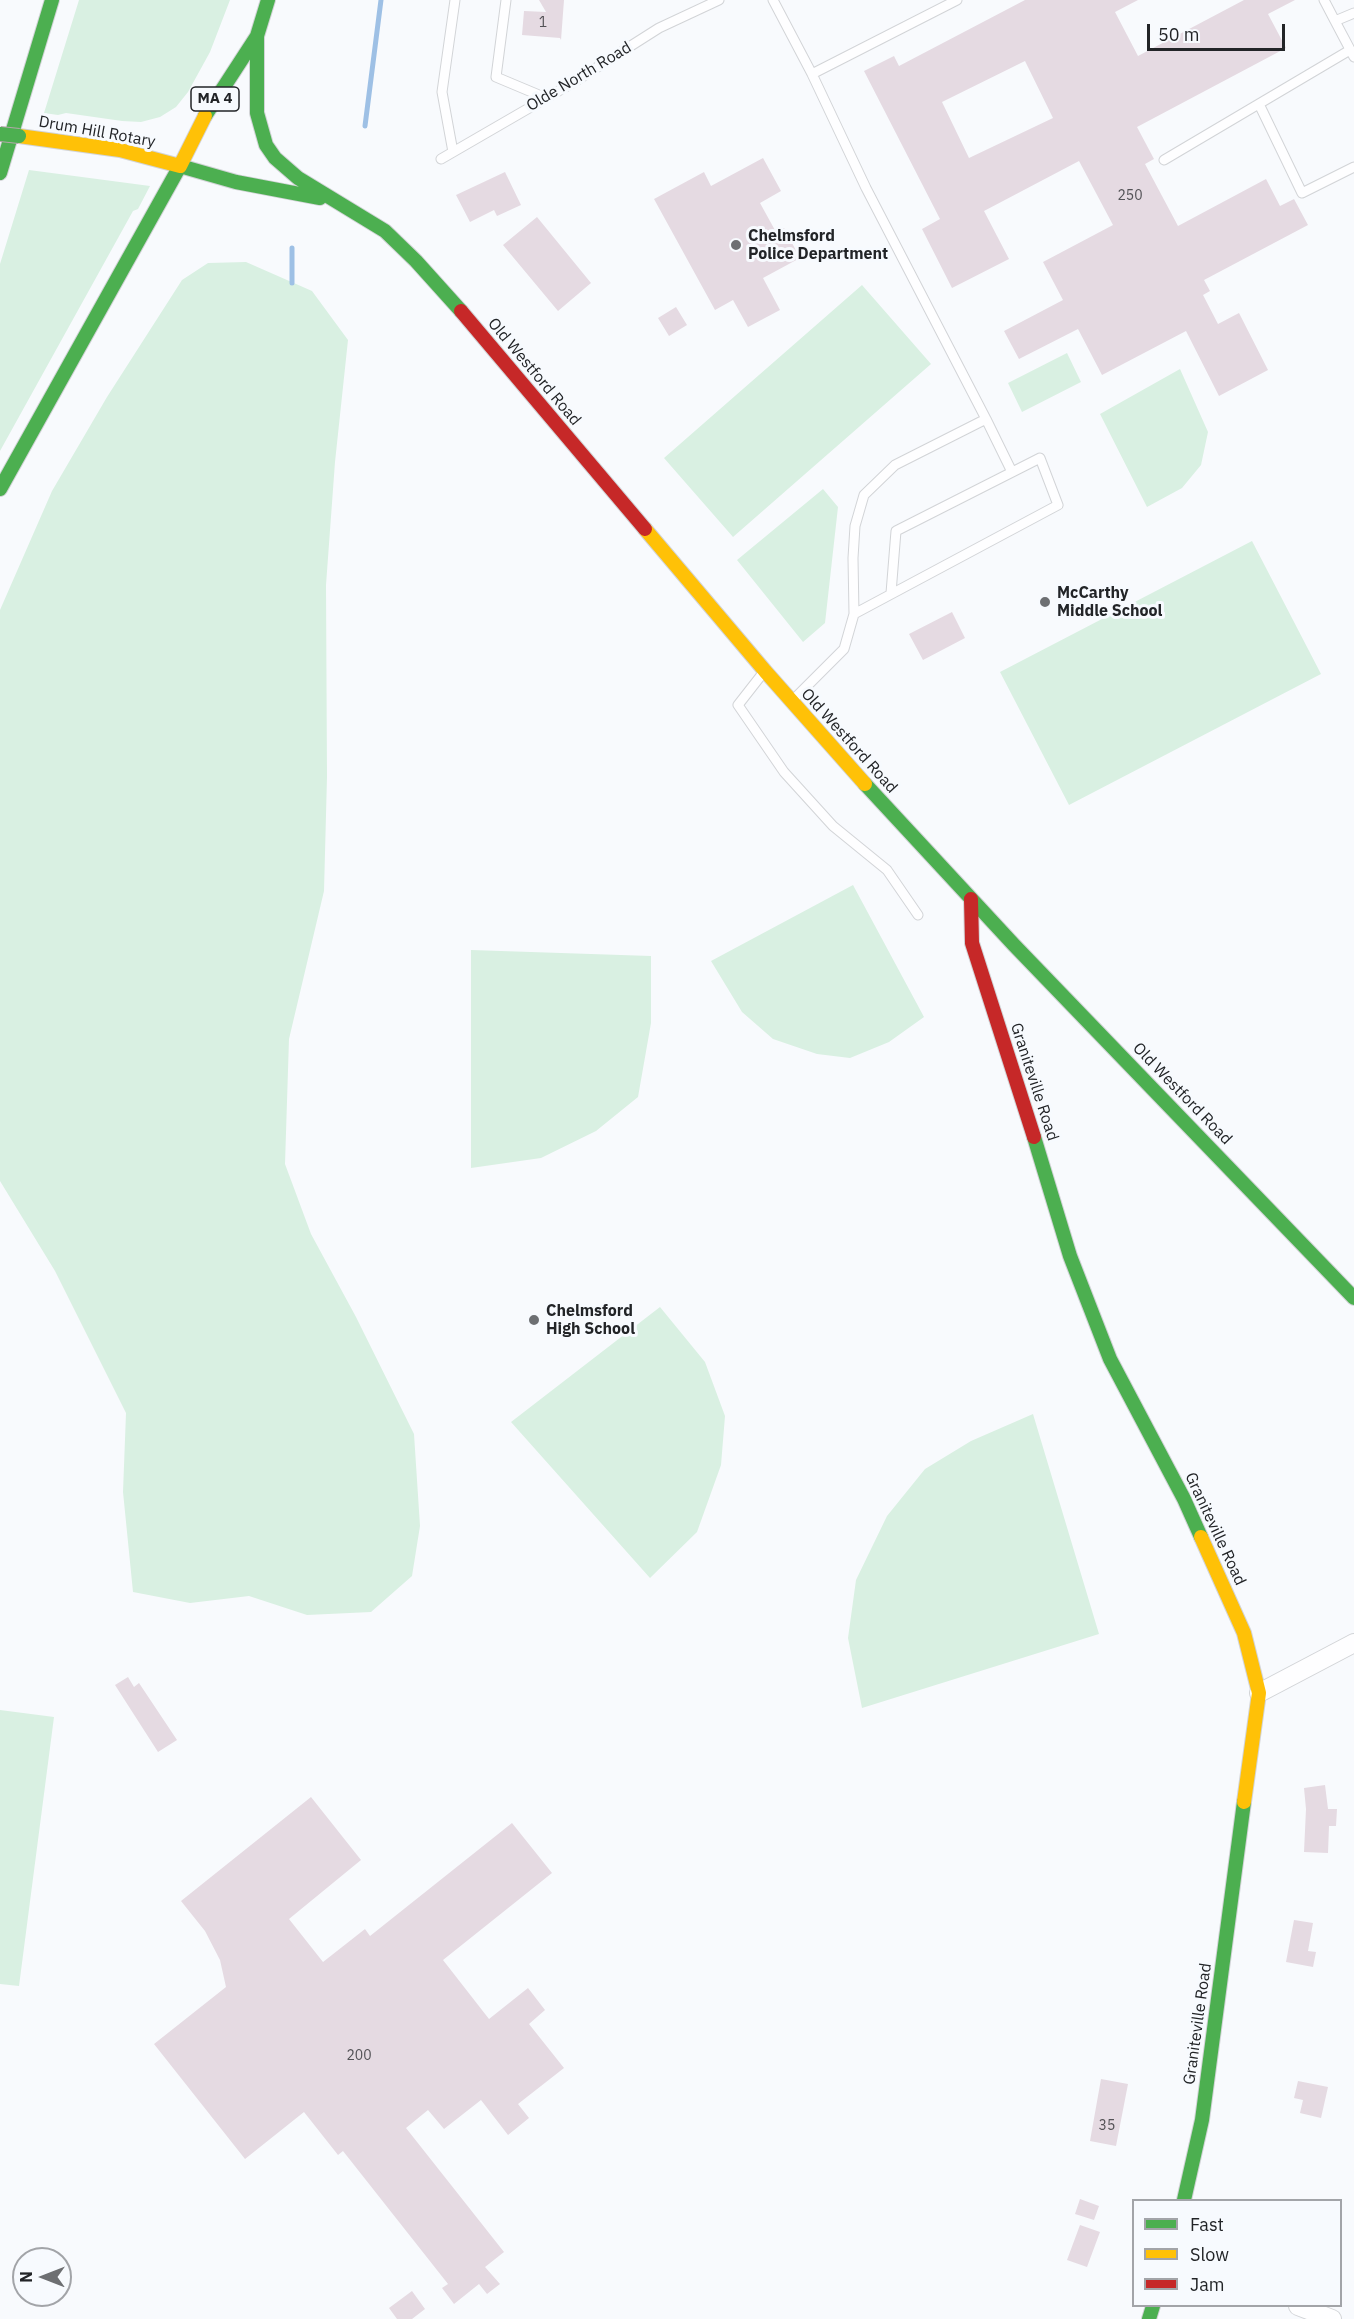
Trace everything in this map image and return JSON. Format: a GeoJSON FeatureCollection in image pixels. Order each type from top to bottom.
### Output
{"type":"FeatureCollection","features":[{"type":"Feature","properties":{"kind":"main road"},"geometry":{"type":"LineString","coordinates":[[0,172],[52,0]]}},
{"type":"Feature","properties":{"kind":"main road","name":"MA 4"},"geometry":{"type":"LineString","coordinates":[[180,166],[208,109],[257,36],[268,0]]}},
{"type":"Feature","properties":{"kind":"main road","name":"Old Westford Road"},"geometry":{"type":"LineString","coordinates":[[257,36],[257,113],[267,144],[275,158],[298,178],[385,231],[445,292],[765,671],[970,900],[1354,1298]]}},
{"type":"Feature","properties":{"kind":"main road","name":"Drum Hill Rotary"},"geometry":{"type":"LineString","coordinates":[[0,134],[120,150],[180,166]]}},
{"type":"Feature","properties":{"kind":"main road"},"geometry":{"type":"LineString","coordinates":[[0,489],[180,166]]}},
{"type":"Feature","properties":{"kind":"main road","name":"Old Westford Road"},"geometry":{"type":"LineString","coordinates":[[180,166],[245,184],[332,200]]}},
{"type":"Feature","properties":{"kind":"main road","name":"Graniteville Road"},"geometry":{"type":"LineString","coordinates":[[970,900],[972,944],[1020,1089],[1070,1256],[1110,1359],[1184,1499],[1244,1634],[1259,1693],[1202,2120],[1184,2199]]}},
{"type":"Feature","properties":{"kind":"street"},"geometry":{"type":"LineString","coordinates":[[1259,1693],[1354,1643]]}},
{"type":"Feature","properties":{"kind":"street"},"geometry":{"type":"LineString","coordinates":[[1301,2307],[1332,2319]]}},
{"type":"Feature","properties":{"kind":"lane"},"geometry":{"type":"LineString","coordinates":[[453,152],[441,92],[455,0]]}},
{"type":"Feature","properties":{"kind":"lane"},"geometry":{"type":"LineString","coordinates":[[506,0],[496,77],[546,99]]}},
{"type":"Feature","properties":{"kind":"lane","name":"Olde North Road"},"geometry":{"type":"LineString","coordinates":[[441,159],[546,99],[659,28],[719,0]]}},
{"type":"Feature","properties":{"kind":"lane"},"geometry":{"type":"LineString","coordinates":[[773,0],[812,74],[866,188],[1012,472]]}},
{"type":"Feature","properties":{"kind":"lane"},"geometry":{"type":"LineString","coordinates":[[812,74],[957,0]]}},
{"type":"Feature","properties":{"kind":"lane"},"geometry":{"type":"LineString","coordinates":[[1164,160],[1352,53],[1324,0]]}},
{"type":"Feature","properties":{"kind":"lane"},"geometry":{"type":"LineString","coordinates":[[1335,21],[1354,13]]}},
{"type":"Feature","properties":{"kind":"lane"},"geometry":{"type":"LineString","coordinates":[[1259,104],[1302,193],[1354,167]]}},
{"type":"Feature","properties":{"kind":"lane"},"geometry":{"type":"LineString","coordinates":[[792,702],[844,649],[854,614],[855,526],[864,495],[895,465],[986,418]]}},
{"type":"Feature","properties":{"kind":"lane"},"geometry":{"type":"LineString","coordinates":[[854,614],[1058,505],[1040,459],[896,531],[891,593]]}},
{"type":"Feature","properties":{"kind":"lane"},"geometry":{"type":"LineString","coordinates":[[765,671],[738,705],[784,772],[833,826],[887,870],[918,915]]}},
{"type":"Feature","properties":{"kind":"green space"},"geometry":{"type":"Polygon","coordinates":[[[79,0],[230,0],[210,52],[188,92],[176,107],[160,117],[141,122],[66,113],[58,115],[44,113],[79,0]]]}},
{"type":"Feature","properties":{"kind":"green space"},"geometry":{"type":"Polygon","coordinates":[[[29,170],[150,186],[138,209],[133,211],[0,451],[0,264],[29,170]]]}},
{"type":"Feature","properties":{"kind":"green space"},"geometry":{"type":"Polygon","coordinates":[[[246,262],[312,291],[348,340],[335,462],[326,585],[327,777],[324,891],[289,1039],[285,1164],[311,1234],[356,1317],[414,1434],[420,1526],[412,1576],[371,1612],[307,1615],[249,1596],[190,1603],[133,1592],[123,1492],[126,1413],[55,1271],[0,1181],[0,610],[52,491],[107,397],[182,280],[208,263],[246,262]]]}},
{"type":"Feature","properties":{"kind":"green space"},"geometry":{"type":"Polygon","coordinates":[[[862,285],[931,364],[733,537],[664,458],[862,285]]]}},
{"type":"Feature","properties":{"kind":"green space"},"geometry":{"type":"Polygon","coordinates":[[[1067,353],[1081,382],[1022,412],[1008,383],[1067,353]]]}},
{"type":"Feature","properties":{"kind":"green space"},"geometry":{"type":"Polygon","coordinates":[[[1180,369],[1208,432],[1201,465],[1182,488],[1147,507],[1100,414],[1180,369]]]}},
{"type":"Feature","properties":{"kind":"green space"},"geometry":{"type":"Polygon","coordinates":[[[823,489],[838,507],[825,623],[803,642],[737,560],[823,489]]]}},
{"type":"Feature","properties":{"kind":"green space"},"geometry":{"type":"Polygon","coordinates":[[[1252,541],[1321,674],[1069,805],[1000,672],[1252,541]]]}},
{"type":"Feature","properties":{"kind":"green space"},"geometry":{"type":"Polygon","coordinates":[[[853,885],[924,1017],[889,1042],[850,1058],[817,1054],[773,1039],[742,1012],[711,961],[853,885]]]}},
{"type":"Feature","properties":{"kind":"green space"},"geometry":{"type":"Polygon","coordinates":[[[471,950],[651,956],[651,1023],[638,1097],[596,1131],[541,1158],[471,1168],[471,950]]]}},
{"type":"Feature","properties":{"kind":"green space"},"geometry":{"type":"Polygon","coordinates":[[[660,1307],[705,1362],[725,1416],[721,1465],[697,1532],[650,1578],[511,1422],[660,1307]]]}},
{"type":"Feature","properties":{"kind":"green space"},"geometry":{"type":"Polygon","coordinates":[[[1033,1414],[1099,1634],[862,1708],[848,1638],[856,1580],[887,1516],[925,1469],[971,1441],[1033,1414]]]}},
{"type":"Feature","properties":{"kind":"green space"},"geometry":{"type":"Polygon","coordinates":[[[0,1710],[54,1717],[19,1986],[0,1984],[0,1710]]]}},
{"type":"Feature","properties":{"kind":"building"},"geometry":{"type":"Polygon","coordinates":[[[539,0],[564,0],[561,40],[560,38],[522,35],[524,11],[546,12],[539,0]]]}},
{"type":"Feature","properties":{"kind":"building"},"geometry":{"type":"Polygon","coordinates":[[[1025,0],[1138,0],[1115,12],[1138,56],[1244,0],[1295,0],[1268,14],[1286,48],[1137,127],[1154,159],[1145,164],[1178,226],[1266,179],[1280,206],[1294,199],[1308,225],[1204,280],[1210,291],[1203,295],[1218,324],[1239,313],[1268,370],[1219,396],[1186,331],[1102,375],[1078,329],[1019,359],[1004,331],[1063,300],[1043,262],[1113,225],[1079,161],[984,211],[1009,259],[952,288],[922,229],[940,219],[864,71],[894,56],[899,66],[1025,0]],[[1025,61],[942,102],[969,158],[1053,118],[1025,61]]]}},
{"type":"Feature","properties":{"kind":"building","name":"Chelmsford Police Department"},"geometry":{"type":"Polygon","coordinates":[[[763,158],[781,191],[760,203],[776,232],[784,228],[800,258],[763,278],[780,310],[748,327],[733,300],[715,310],[654,199],[704,172],[711,186],[763,158]]]}},
{"type":"Feature","properties":{"kind":"building"},"geometry":{"type":"Polygon","coordinates":[[[505,172],[521,205],[497,216],[494,210],[470,222],[456,195],[505,172]]]}},
{"type":"Feature","properties":{"kind":"building"},"geometry":{"type":"Polygon","coordinates":[[[537,217],[591,283],[558,311],[503,245],[537,217]]]}},
{"type":"Feature","properties":{"kind":"building"},"geometry":{"type":"Polygon","coordinates":[[[676,307],[687,325],[669,336],[658,318],[676,307]]]}},
{"type":"Feature","properties":{"kind":"building"},"geometry":{"type":"Polygon","coordinates":[[[952,612],[965,638],[923,660],[909,634],[952,612]]]}},
{"type":"Feature","properties":{"kind":"building"},"geometry":{"type":"Polygon","coordinates":[[[128,1677],[134,1687],[139,1683],[177,1740],[158,1752],[115,1685],[128,1677]]]}},
{"type":"Feature","properties":{"kind":"building"},"geometry":{"type":"Polygon","coordinates":[[[1325,1785],[1328,1809],[1337,1809],[1336,1826],[1329,1826],[1328,1853],[1304,1852],[1306,1809],[1304,1788],[1325,1785]]]}},
{"type":"Feature","properties":{"kind":"building"},"geometry":{"type":"Polygon","coordinates":[[[311,1797],[361,1860],[289,1919],[323,1962],[365,1929],[370,1936],[512,1823],[552,1873],[443,1960],[489,2019],[528,1988],[545,2010],[529,2024],[564,2068],[518,2104],[529,2118],[508,2135],[481,2100],[444,2129],[428,2110],[406,2128],[504,2252],[485,2267],[500,2284],[487,2294],[479,2284],[454,2304],[442,2288],[448,2284],[343,2151],[338,2155],[304,2112],[245,2159],[154,2044],[226,1987],[220,1960],[205,1931],[181,1901],[311,1797]]]}},
{"type":"Feature","properties":{"kind":"building"},"geometry":{"type":"Polygon","coordinates":[[[1294,1920],[1313,1923],[1308,1951],[1316,1952],[1313,1967],[1286,1962],[1294,1920]]]}},
{"type":"Feature","properties":{"kind":"building"},"geometry":{"type":"Polygon","coordinates":[[[1101,2079],[1128,2084],[1116,2146],[1090,2141],[1101,2079]]]}},
{"type":"Feature","properties":{"kind":"building"},"geometry":{"type":"Polygon","coordinates":[[[1298,2081],[1328,2087],[1321,2118],[1300,2113],[1303,2100],[1294,2098],[1298,2081]]]}},
{"type":"Feature","properties":{"kind":"building"},"geometry":{"type":"Polygon","coordinates":[[[1080,2199],[1099,2206],[1094,2220],[1075,2214],[1080,2199]]]}},
{"type":"Feature","properties":{"kind":"building"},"geometry":{"type":"Polygon","coordinates":[[[1080,2225],[1100,2232],[1087,2267],[1067,2260],[1080,2225]]]}},
{"type":"Feature","properties":{"kind":"building"},"geometry":{"type":"Polygon","coordinates":[[[412,2291],[425,2309],[412,2319],[397,2319],[389,2308],[412,2291]]]}},
{"type":"Feature","properties":{"kind":"waterway"},"geometry":{"type":"LineString","coordinates":[[365,126],[381,0]]}},
{"type":"Feature","properties":{"kind":"waterway"},"geometry":{"type":"LineString","coordinates":[[292,248],[292,283]]}},
{"type":"Feature","properties":{"kind":"traffic: fast"},"geometry":{"type":"LineString","coordinates":[[0,173],[52,0]]}},
{"type":"Feature","properties":{"kind":"traffic: fast"},"geometry":{"type":"LineString","coordinates":[[205,116],[257,36],[268,0]]}},
{"type":"Feature","properties":{"kind":"traffic: fast"},"geometry":{"type":"LineString","coordinates":[[257,36],[257,113],[266,145],[275,158],[298,178],[385,231],[416,261],[461,311]]}},
{"type":"Feature","properties":{"kind":"traffic: fast"},"geometry":{"type":"LineString","coordinates":[[0,134],[19,136]]}},
{"type":"Feature","properties":{"kind":"traffic: fast"},"geometry":{"type":"LineString","coordinates":[[180,166],[236,182],[320,198]]}},
{"type":"Feature","properties":{"kind":"traffic: fast"},"geometry":{"type":"LineString","coordinates":[[0,489],[180,166]]}},
{"type":"Feature","properties":{"kind":"traffic: fast"},"geometry":{"type":"LineString","coordinates":[[865,784],[1014,945],[1354,1298]]}},
{"type":"Feature","properties":{"kind":"traffic: fast"},"geometry":{"type":"LineString","coordinates":[[1034,1137],[1070,1256],[1110,1359],[1184,1499],[1201,1537]]}},
{"type":"Feature","properties":{"kind":"traffic: fast"},"geometry":{"type":"LineString","coordinates":[[1184,2199],[1202,2120],[1244,1802]]}},
{"type":"Feature","properties":{"kind":"traffic: fast"},"geometry":{"type":"LineString","coordinates":[[1149,2319],[1153,2307]]}},
{"type":"Feature","properties":{"kind":"traffic: slow"},"geometry":{"type":"LineString","coordinates":[[19,136],[120,150],[180,166],[205,116]]}},
{"type":"Feature","properties":{"kind":"traffic: slow"},"geometry":{"type":"LineString","coordinates":[[645,529],[765,671],[865,784]]}},
{"type":"Feature","properties":{"kind":"traffic: slow"},"geometry":{"type":"LineString","coordinates":[[1201,1537],[1244,1633],[1259,1693],[1244,1802]]}},
{"type":"Feature","properties":{"kind":"traffic: jam"},"geometry":{"type":"LineString","coordinates":[[461,311],[645,529]]}},
{"type":"Feature","properties":{"kind":"traffic: jam"},"geometry":{"type":"LineString","coordinates":[[971,899],[972,943],[1034,1137]]}},
{"type":"Feature","properties":{"kind":"place","name":"Chelmsford Police Department"},"geometry":{"type":"Point","coordinates":[736,245]}},
{"type":"Feature","properties":{"kind":"place","name":"McCarthy Middle School"},"geometry":{"type":"Point","coordinates":[1045,602]}},
{"type":"Feature","properties":{"kind":"place","name":"Chelmsford High School"},"geometry":{"type":"Point","coordinates":[534,1320]}}]}
